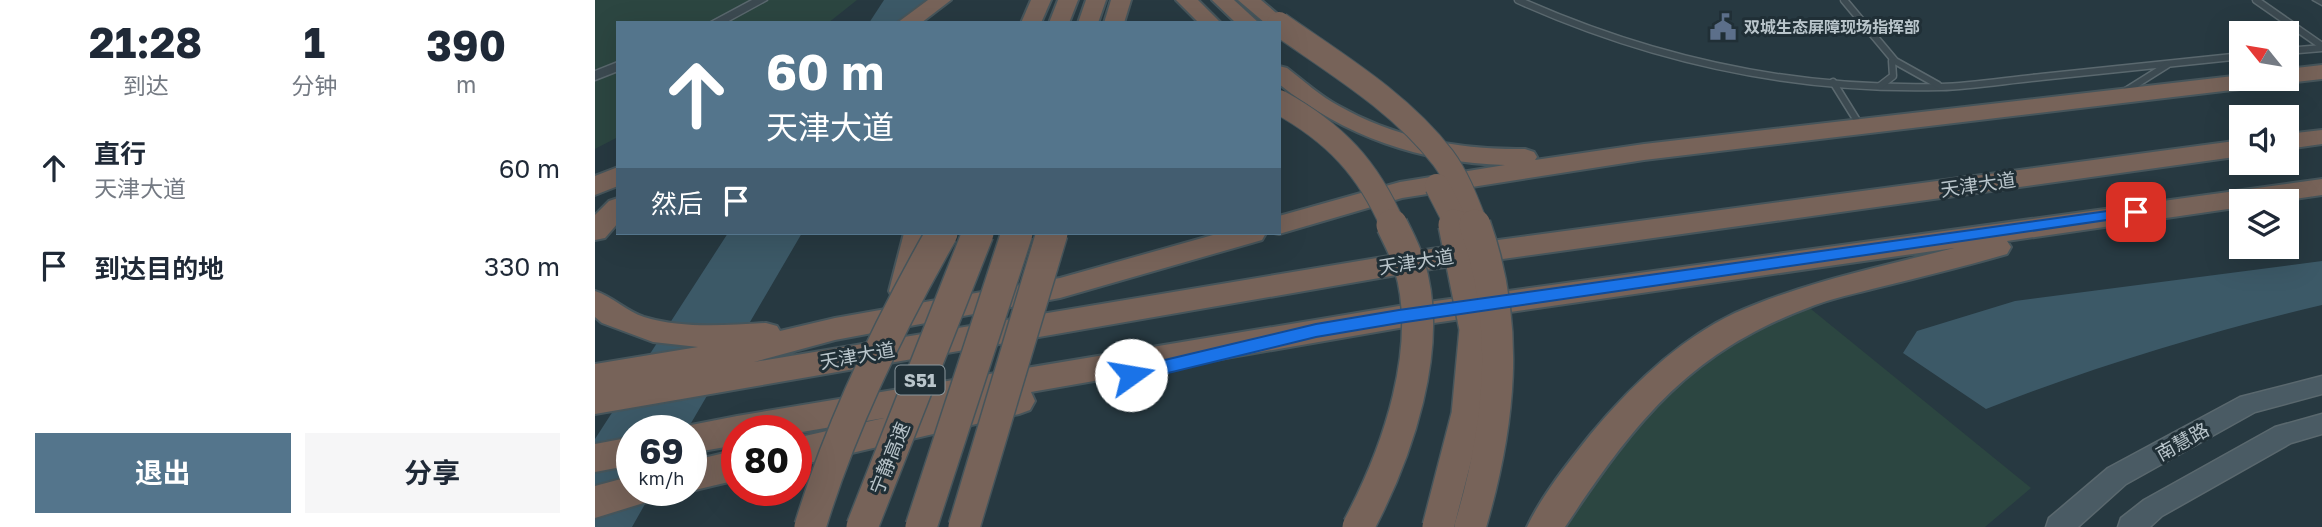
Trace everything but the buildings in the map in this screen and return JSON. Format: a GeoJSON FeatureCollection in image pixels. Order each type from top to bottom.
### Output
{"type":"FeatureCollection","features":[{"type":"Feature","properties":{"kind":"highway"},"geometry":{"type":"LineString","coordinates":[[910,21],[941,0]]}},
{"type":"Feature","properties":{"kind":"highway"},"geometry":{"type":"LineString","coordinates":[[1032,21],[1041,0]]}},
{"type":"Feature","properties":{"kind":"highway"},"geometry":{"type":"LineString","coordinates":[[1060,21],[1068,0]]}},
{"type":"Feature","properties":{"kind":"highway"},"geometry":{"type":"LineString","coordinates":[[1089,21],[1096,0]]}},
{"type":"Feature","properties":{"kind":"highway"},"geometry":{"type":"LineString","coordinates":[[1115,21],[1121,0]]}},
{"type":"Feature","properties":{"kind":"highway"},"geometry":{"type":"LineString","coordinates":[[1222,0],[1247,21]]}},
{"type":"Feature","properties":{"kind":"highway"},"geometry":{"type":"LineString","coordinates":[[1248,0],[1275,21]]}},
{"type":"Feature","properties":{"kind":"highway"},"geometry":{"type":"LineString","coordinates":[[1188,2],[1209,21]]}},
{"type":"Feature","properties":{"kind":"highway"},"geometry":{"type":"LineString","coordinates":[[1281,25],[1341,67],[1404,117],[1444,160],[1471,212],[1492,273],[1500,349],[1496,422],[1485,481],[1471,527]]}},
{"type":"Feature","properties":{"kind":"highway"},"geometry":{"type":"LineString","coordinates":[[1281,45],[1352,95],[1420,154],[1451,215],[1475,329],[1467,415],[1438,527]]}},
{"type":"Feature","properties":{"kind":"highway"},"geometry":{"type":"LineString","coordinates":[[2299,75],[2322,72]]}},
{"type":"Feature","properties":{"kind":"highway"},"geometry":{"type":"LineString","coordinates":[[1281,74],[1331,111],[1379,134],[1460,153],[1513,158],[1644,152]]}},
{"type":"Feature","properties":{"kind":"highway"},"geometry":{"type":"LineString","coordinates":[[1281,224],[1400,190],[1644,152],[2229,83]]}},
{"type":"Feature","properties":{"kind":"highway"},"geometry":{"type":"LineString","coordinates":[[1281,104],[1342,146],[1379,195],[1411,269],[1415,319],[1411,381],[1397,435],[1373,501],[1358,527]]}},
{"type":"Feature","properties":{"kind":"highway"},"geometry":{"type":"LineString","coordinates":[[2299,140],[2322,137]]}},
{"type":"Feature","properties":{"kind":"highway","name":"天津大道"},"geometry":{"type":"LineString","coordinates":[[595,401],[1431,258],[2229,150]]}},
{"type":"Feature","properties":{"kind":"highway"},"geometry":{"type":"LineString","coordinates":[[595,187],[616,176]]}},
{"type":"Feature","properties":{"kind":"highway"},"geometry":{"type":"LineString","coordinates":[[595,194],[616,184]]}},
{"type":"Feature","properties":{"kind":"highway"},"geometry":{"type":"LineString","coordinates":[[812,418],[1399,317],[2322,187]]}},
{"type":"Feature","properties":{"kind":"highway"},"geometry":{"type":"LineString","coordinates":[[595,231],[616,209]]}},
{"type":"Feature","properties":{"kind":"highway"},"geometry":{"type":"LineString","coordinates":[[1545,527],[1593,457],[1629,412],[1665,377],[1693,355],[1744,323],[1810,295],[2136,212]]}},
{"type":"Feature","properties":{"kind":"highway"},"geometry":{"type":"LineString","coordinates":[[898,310],[917,235]]}},
{"type":"Feature","properties":{"kind":"highway"},"geometry":{"type":"LineString","coordinates":[[798,527],[825,478],[898,310],[941,235]]}},
{"type":"Feature","properties":{"kind":"highway","name":"宁静高速"},"geometry":{"type":"LineString","coordinates":[[862,527],[977,235]]}},
{"type":"Feature","properties":{"kind":"highway","name":"S51"},"geometry":{"type":"LineString","coordinates":[[921,527],[1016,235]]}},
{"type":"Feature","properties":{"kind":"highway"},"geometry":{"type":"LineString","coordinates":[[964,527],[1051,235]]}},
{"type":"Feature","properties":{"kind":"highway"},"geometry":{"type":"LineString","coordinates":[[595,376],[753,343],[1061,288],[1245,235]]}},
{"type":"Feature","properties":{"kind":"highway"},"geometry":{"type":"LineString","coordinates":[[595,302],[610,316],[655,330],[753,343]]}},
{"type":"Feature","properties":{"kind":"highway"},"geometry":{"type":"LineString","coordinates":[[812,448],[1316,331]]}},
{"type":"Feature","properties":{"kind":"highway"},"geometry":{"type":"LineString","coordinates":[[595,458],[616,454]]}},
{"type":"Feature","properties":{"kind":"highway"},"geometry":{"type":"LineString","coordinates":[[810,527],[825,478]]}},
{"type":"Feature","properties":{"kind":"highway"},"geometry":{"type":"LineString","coordinates":[[595,502],[616,496]]}},
{"type":"Feature","properties":{"kind":"main road","name":"南慧路"},"geometry":{"type":"LineString","coordinates":[[2059,527],[2117,476],[2249,404],[2322,385]]}},
{"type":"Feature","properties":{"kind":"main road"},"geometry":{"type":"LineString","coordinates":[[2131,527],[2153,508],[2284,434],[2322,424]]}},
{"type":"Feature","properties":{"kind":"street"},"geometry":{"type":"LineString","coordinates":[[719,21],[761,0]]}},
{"type":"Feature","properties":{"kind":"street"},"geometry":{"type":"LineString","coordinates":[[595,76],[616,67]]}},
{"type":"Feature","properties":{"kind":"lane"},"geometry":{"type":"LineString","coordinates":[[1518,0],[1601,35],[1657,54],[1727,70],[1879,86],[1943,87],[2229,57]]}},
{"type":"Feature","properties":{"kind":"lane"},"geometry":{"type":"LineString","coordinates":[[1845,0],[1892,61],[1906,71],[1943,87]]}},
{"type":"Feature","properties":{"kind":"lane"},"geometry":{"type":"LineString","coordinates":[[2256,0],[2322,47]]}},
{"type":"Feature","properties":{"kind":"lane"},"geometry":{"type":"LineString","coordinates":[[2299,50],[2322,47]]}},
{"type":"Feature","properties":{"kind":"lane"},"geometry":{"type":"LineString","coordinates":[[1879,86],[1893,76],[1892,61]]}},
{"type":"Feature","properties":{"kind":"lane"},"geometry":{"type":"LineString","coordinates":[[2117,97],[2169,64]]}},
{"type":"Feature","properties":{"kind":"lane"},"geometry":{"type":"LineString","coordinates":[[1833,82],[1861,127]]}},
{"type":"Feature","properties":{"kind":"green space"},"geometry":{"type":"Polygon","coordinates":[[[595,0],[857,0],[831,21],[616,21],[616,138],[595,149],[595,0]]]}},
{"type":"Feature","properties":{"kind":"green space"},"geometry":{"type":"Polygon","coordinates":[[[1806,305],[2031,488],[1985,527],[1566,527],[1635,421],[1716,351],[1806,305]]]}},
{"type":"Feature","properties":{"kind":"water"},"geometry":{"type":"Polygon","coordinates":[[[884,0],[935,0],[923,21],[870,21],[884,0]]]}},
{"type":"Feature","properties":{"kind":"water"},"geometry":{"type":"Polygon","coordinates":[[[727,235],[801,235],[696,415],[616,415],[616,506],[644,506],[632,527],[595,527],[595,439],[727,235]]]}},
{"type":"Feature","properties":{"kind":"water"},"geometry":{"type":"Polygon","coordinates":[[[2322,261],[2322,305],[2153,351],[1986,409],[1903,353],[1917,331],[2015,301],[2322,261]]]}},
{"type":"Feature","properties":{"kind":"place","name":"双城生态屏障现场指挥部"},"geometry":{"type":"Point","coordinates":[1723,27]}},
{"type":"Feature","properties":{"kind":"route"},"geometry":{"type":"LineString","coordinates":[[1131,375],[1316,331],[1399,317],[2136,212]]}}]}
